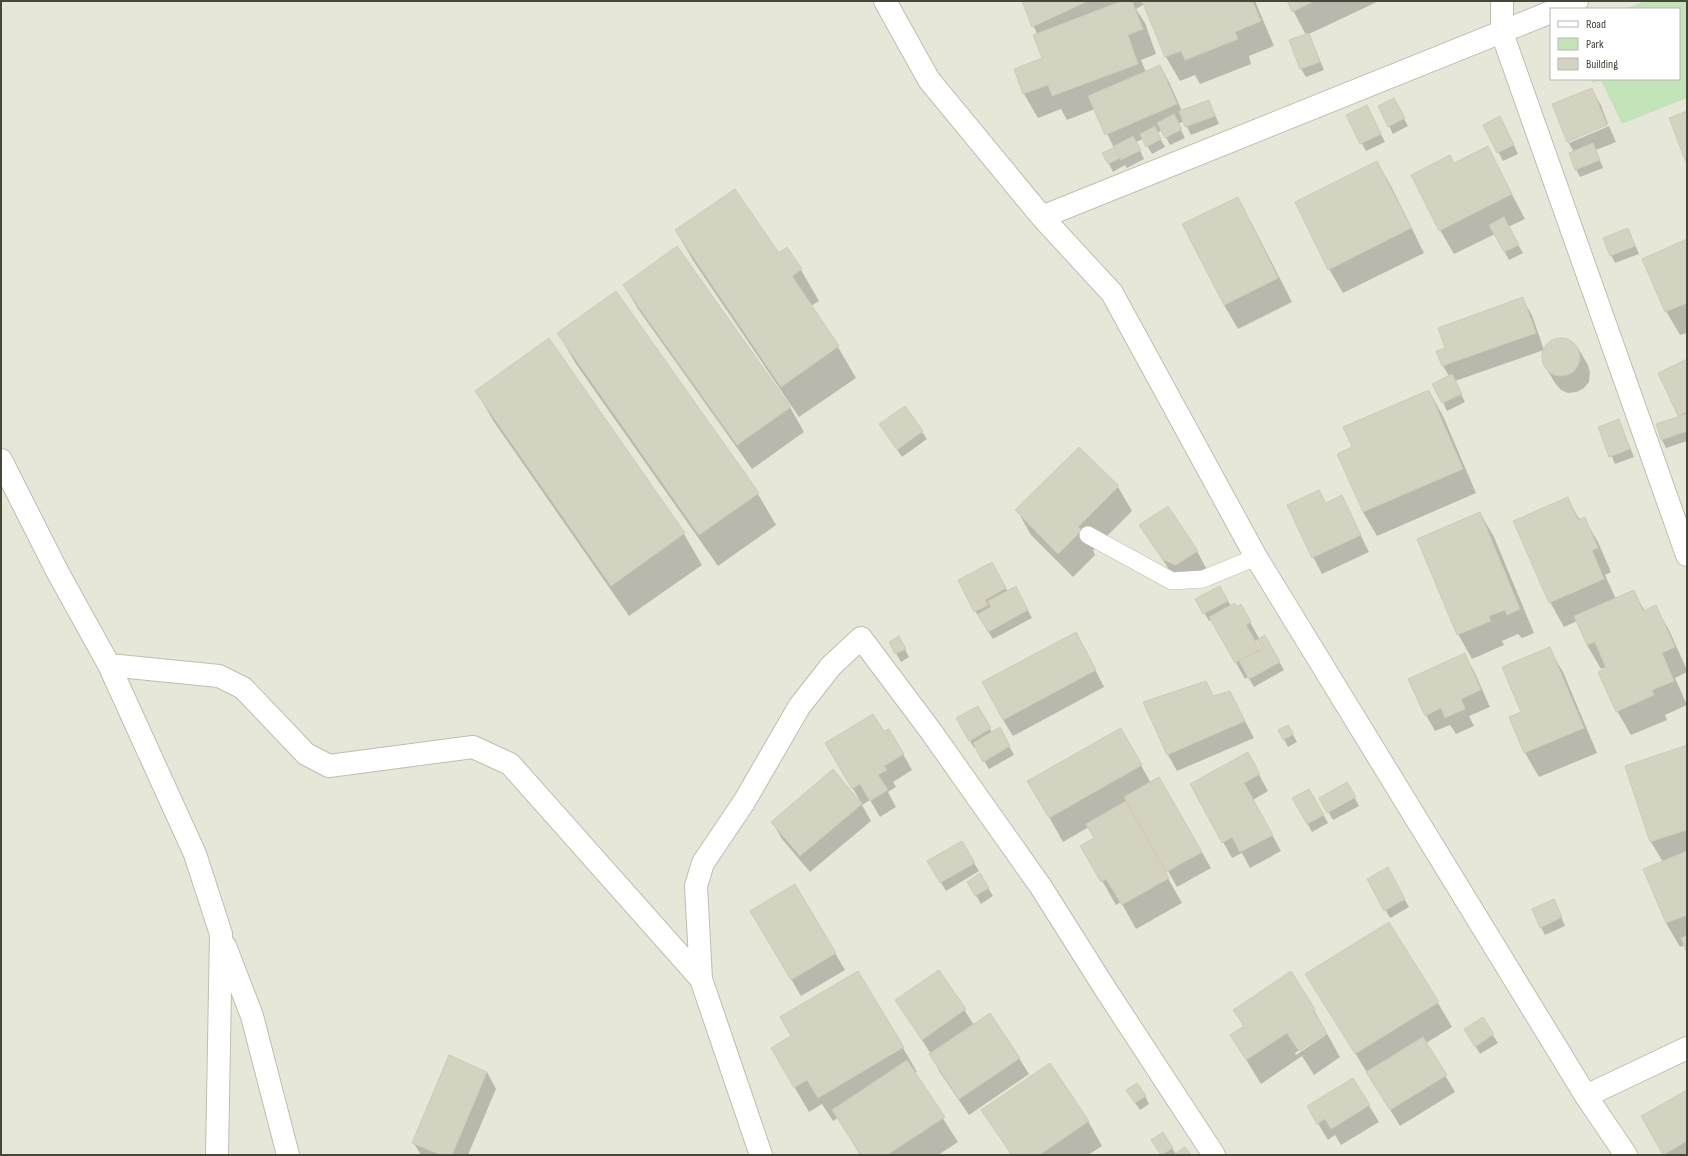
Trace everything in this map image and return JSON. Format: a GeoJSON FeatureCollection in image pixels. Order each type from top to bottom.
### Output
{"type":"FeatureCollection","features":[{"type":"Feature","properties":{"kind":"street"},"geometry":{"type":"LineString","coordinates":[[885,1],[929,80],[1042,217],[1112,293],[1256,557],[1586,1096],[1626,1155]]}},
{"type":"Feature","properties":{"kind":"street"},"geometry":{"type":"LineString","coordinates":[[1502,1],[1502,33],[1687,555]]}},
{"type":"Feature","properties":{"kind":"street"},"geometry":{"type":"LineString","coordinates":[[1560,8],[1577,1]]}},
{"type":"Feature","properties":{"kind":"street"},"geometry":{"type":"LineString","coordinates":[[1042,217],[1550,12]]}},
{"type":"Feature","properties":{"kind":"street"},"geometry":{"type":"LineString","coordinates":[[1,460],[57,571],[110,664],[195,854],[221,934],[252,1016],[288,1155]]}},
{"type":"Feature","properties":{"kind":"street"},"geometry":{"type":"LineString","coordinates":[[760,1155],[701,980],[696,886],[703,863],[744,802],[799,707],[831,666],[861,638],[930,730],[1041,887],[1106,990],[1214,1155]]}},
{"type":"Feature","properties":{"kind":"street"},"geometry":{"type":"LineString","coordinates":[[110,664],[219,676],[243,688],[306,754],[329,766],[473,747],[510,764],[701,980]]}},
{"type":"Feature","properties":{"kind":"street"},"geometry":{"type":"LineString","coordinates":[[217,1155],[221,934]]}},
{"type":"Feature","properties":{"kind":"street"},"geometry":{"type":"LineString","coordinates":[[1586,1096],[1687,1048]]}},
{"type":"Feature","properties":{"kind":"lane"},"geometry":{"type":"LineString","coordinates":[[1088,535],[1172,581],[1203,579],[1256,557]]}},
{"type":"Feature","properties":{"kind":"shaded area"},"geometry":{"type":"Polygon","coordinates":[[[1,1],[1687,1],[1687,1155],[1,1155],[1,1]]]}},
{"type":"Feature","properties":{"kind":"green space"},"geometry":{"type":"Polygon","coordinates":[[[1645,1],[1687,1],[1687,98],[1622,124],[1601,80],[1680,80],[1680,8],[1628,8],[1645,1]]]}},
{"type":"Feature","properties":{"kind":"green space"},"geometry":{"type":"Polygon","coordinates":[[[1592,80],[1601,80],[1593,83],[1592,80]]]}},
{"type":"Feature","properties":{"kind":"building"},"geometry":{"type":"Polygon","coordinates":[[[1022,1],[1088,1],[1032,27],[1022,1]]]}},
{"type":"Feature","properties":{"kind":"building"},"geometry":{"type":"Polygon","coordinates":[[[1122,1],[1132,1],[1143,29],[1128,35],[1138,64],[1052,96],[1048,85],[1023,94],[1014,69],[1042,58],[1033,35],[1122,1]]]}},
{"type":"Feature","properties":{"kind":"building"},"geometry":{"type":"Polygon","coordinates":[[[1142,1],[1252,1],[1261,21],[1235,32],[1238,39],[1185,60],[1181,51],[1165,57],[1142,1]]]}},
{"type":"Feature","properties":{"kind":"building"},"geometry":{"type":"Polygon","coordinates":[[[1287,1],[1314,1],[1292,12],[1287,1]]]}},
{"type":"Feature","properties":{"kind":"building"},"geometry":{"type":"Polygon","coordinates":[[[1309,33],[1320,62],[1300,69],[1289,40],[1309,33]]]}},
{"type":"Feature","properties":{"kind":"building"},"geometry":{"type":"Polygon","coordinates":[[[1160,65],[1177,104],[1105,135],[1088,96],[1160,65]]]}},
{"type":"Feature","properties":{"kind":"building"},"geometry":{"type":"Polygon","coordinates":[[[1592,88],[1607,125],[1567,142],[1552,104],[1592,88]]]}},
{"type":"Feature","properties":{"kind":"building"},"geometry":{"type":"Polygon","coordinates":[[[1394,98],[1405,118],[1388,127],[1378,106],[1394,98]]]}},
{"type":"Feature","properties":{"kind":"building"},"geometry":{"type":"Polygon","coordinates":[[[1209,100],[1215,116],[1185,127],[1179,111],[1209,100]]]}},
{"type":"Feature","properties":{"kind":"building"},"geometry":{"type":"Polygon","coordinates":[[[1367,105],[1381,134],[1360,144],[1346,115],[1367,105]]]}},
{"type":"Feature","properties":{"kind":"building"},"geometry":{"type":"Polygon","coordinates":[[[1687,111],[1687,165],[1669,118],[1687,111]]]}},
{"type":"Feature","properties":{"kind":"building"},"geometry":{"type":"Polygon","coordinates":[[[1174,114],[1182,129],[1165,138],[1157,123],[1174,114]]]}},
{"type":"Feature","properties":{"kind":"building"},"geometry":{"type":"Polygon","coordinates":[[[1500,116],[1514,145],[1497,153],[1483,125],[1500,116]]]}},
{"type":"Feature","properties":{"kind":"building"},"geometry":{"type":"Polygon","coordinates":[[[1155,126],[1161,139],[1146,147],[1140,134],[1155,126]]]}},
{"type":"Feature","properties":{"kind":"building"},"geometry":{"type":"Polygon","coordinates":[[[1133,136],[1141,150],[1121,160],[1114,146],[1133,136]]]}},
{"type":"Feature","properties":{"kind":"building"},"geometry":{"type":"Polygon","coordinates":[[[1593,143],[1600,160],[1575,170],[1569,153],[1593,143]]]}},
{"type":"Feature","properties":{"kind":"building"},"geometry":{"type":"Polygon","coordinates":[[[1488,146],[1512,194],[1439,231],[1411,175],[1450,155],[1454,163],[1488,146]]]}},
{"type":"Feature","properties":{"kind":"building"},"geometry":{"type":"Polygon","coordinates":[[[1115,147],[1120,158],[1108,164],[1102,153],[1115,147]]]}},
{"type":"Feature","properties":{"kind":"building"},"geometry":{"type":"Polygon","coordinates":[[[1377,161],[1411,228],[1328,270],[1295,202],[1377,161]]]}},
{"type":"Feature","properties":{"kind":"building"},"geometry":{"type":"Polygon","coordinates":[[[735,189],[779,253],[787,247],[802,269],[792,276],[839,346],[781,387],[675,230],[735,189]]]}},
{"type":"Feature","properties":{"kind":"building"},"geometry":{"type":"Polygon","coordinates":[[[1238,197],[1278,278],[1224,305],[1182,224],[1238,197]]]}},
{"type":"Feature","properties":{"kind":"building"},"geometry":{"type":"Polygon","coordinates":[[[1504,217],[1519,245],[1504,252],[1489,225],[1504,217]]]}},
{"type":"Feature","properties":{"kind":"building"},"geometry":{"type":"Polygon","coordinates":[[[1628,228],[1635,246],[1610,256],[1603,238],[1628,228]]]}},
{"type":"Feature","properties":{"kind":"building"},"geometry":{"type":"Polygon","coordinates":[[[1687,239],[1687,303],[1665,312],[1642,259],[1687,239]]]}},
{"type":"Feature","properties":{"kind":"building"},"geometry":{"type":"Polygon","coordinates":[[[677,246],[791,407],[737,445],[623,285],[677,246]]]}},
{"type":"Feature","properties":{"kind":"building"},"geometry":{"type":"Polygon","coordinates":[[[616,291],[759,493],[699,535],[557,333],[616,291]]]}},
{"type":"Feature","properties":{"kind":"building"},"geometry":{"type":"Polygon","coordinates":[[[1523,297],[1536,333],[1442,366],[1436,351],[1445,348],[1438,328],[1523,297]]]}},
{"type":"Feature","properties":{"kind":"building"},"geometry":{"type":"Polygon","coordinates":[[[549,338],[685,533],[611,586],[475,391],[549,338]]]}},
{"type":"Feature","properties":{"kind":"building"},"geometry":{"type":"Polygon","coordinates":[[[1557,338],[1565,338],[1575,343],[1579,350],[1579,364],[1575,371],[1565,376],[1557,376],[1547,371],[1545,368],[1542,361],[1542,353],[1547,343],[1550,341],[1557,338]]]}},
{"type":"Feature","properties":{"kind":"building"},"geometry":{"type":"Polygon","coordinates":[[[1687,359],[1687,412],[1678,416],[1658,373],[1687,359]]]}},
{"type":"Feature","properties":{"kind":"building"},"geometry":{"type":"Polygon","coordinates":[[[1452,374],[1462,394],[1442,403],[1432,384],[1452,374]]]}},
{"type":"Feature","properties":{"kind":"building"},"geometry":{"type":"Polygon","coordinates":[[[1429,390],[1463,469],[1363,512],[1337,454],[1352,447],[1343,427],[1429,390]]]}},
{"type":"Feature","properties":{"kind":"building"},"geometry":{"type":"Polygon","coordinates":[[[905,406],[923,431],[897,450],[879,424],[905,406]]]}},
{"type":"Feature","properties":{"kind":"building"},"geometry":{"type":"Polygon","coordinates":[[[1686,414],[1687,431],[1661,440],[1656,424],[1686,414]]]}},
{"type":"Feature","properties":{"kind":"building"},"geometry":{"type":"Polygon","coordinates":[[[1619,419],[1630,449],[1609,457],[1598,427],[1619,419]]]}},
{"type":"Feature","properties":{"kind":"building"},"geometry":{"type":"Polygon","coordinates":[[[1079,447],[1119,486],[1078,527],[1082,530],[1058,554],[1015,510],[1079,447]]]}},
{"type":"Feature","properties":{"kind":"building"},"geometry":{"type":"Polygon","coordinates":[[[1319,490],[1326,503],[1342,495],[1361,535],[1312,558],[1287,505],[1319,490]]]}},
{"type":"Feature","properties":{"kind":"building"},"geometry":{"type":"Polygon","coordinates":[[[1568,497],[1578,520],[1585,517],[1598,548],[1592,550],[1604,579],[1549,603],[1513,521],[1568,497]]]}},
{"type":"Feature","properties":{"kind":"building"},"geometry":{"type":"Polygon","coordinates":[[[1168,506],[1198,551],[1176,565],[1163,560],[1139,525],[1168,506]]]}},
{"type":"Feature","properties":{"kind":"building"},"geometry":{"type":"Polygon","coordinates":[[[1480,512],[1520,609],[1507,615],[1505,610],[1489,616],[1491,621],[1457,635],[1417,539],[1480,512]]]}},
{"type":"Feature","properties":{"kind":"building"},"geometry":{"type":"Polygon","coordinates":[[[992,562],[1006,588],[985,600],[988,605],[974,612],[958,580],[992,562]]]}},
{"type":"Feature","properties":{"kind":"building"},"geometry":{"type":"Polygon","coordinates":[[[1016,586],[1028,610],[988,632],[978,614],[991,607],[988,601],[1016,586]]]}},
{"type":"Feature","properties":{"kind":"building"},"geometry":{"type":"Polygon","coordinates":[[[1220,586],[1228,601],[1203,614],[1195,599],[1220,586]]]}},
{"type":"Feature","properties":{"kind":"building"},"geometry":{"type":"Polygon","coordinates":[[[1634,590],[1643,611],[1656,605],[1675,647],[1662,653],[1674,681],[1652,690],[1654,695],[1616,712],[1598,672],[1606,668],[1595,642],[1587,645],[1574,616],[1634,590]]]}},
{"type":"Feature","properties":{"kind":"building"},"geometry":{"type":"Polygon","coordinates":[[[1235,603],[1237,607],[1241,604],[1251,622],[1246,625],[1260,649],[1235,663],[1209,617],[1235,603]]]}},
{"type":"Feature","properties":{"kind":"building"},"geometry":{"type":"Polygon","coordinates":[[[1076,632],[1096,670],[1003,720],[982,682],[1076,632]]]}},
{"type":"Feature","properties":{"kind":"building"},"geometry":{"type":"Polygon","coordinates":[[[1265,635],[1280,662],[1249,679],[1239,661],[1262,649],[1257,640],[1265,635]]]}},
{"type":"Feature","properties":{"kind":"building"},"geometry":{"type":"Polygon","coordinates":[[[899,636],[906,649],[895,654],[889,642],[899,636]]]}},
{"type":"Feature","properties":{"kind":"building"},"geometry":{"type":"Polygon","coordinates":[[[1550,647],[1584,728],[1524,753],[1509,717],[1521,712],[1502,667],[1550,647]]]}},
{"type":"Feature","properties":{"kind":"building"},"geometry":{"type":"Polygon","coordinates":[[[1465,653],[1481,690],[1461,699],[1465,709],[1445,718],[1441,708],[1425,716],[1408,679],[1465,653]]]}},
{"type":"Feature","properties":{"kind":"building"},"geometry":{"type":"Polygon","coordinates":[[[1206,681],[1213,696],[1230,691],[1245,721],[1167,755],[1143,702],[1206,681]]]}},
{"type":"Feature","properties":{"kind":"building"},"geometry":{"type":"Polygon","coordinates":[[[978,706],[991,728],[969,741],[956,718],[978,706]]]}},
{"type":"Feature","properties":{"kind":"building"},"geometry":{"type":"Polygon","coordinates":[[[873,714],[884,731],[889,729],[904,754],[884,766],[887,770],[878,775],[888,790],[870,801],[860,784],[852,789],[825,743],[873,714]]]}},
{"type":"Feature","properties":{"kind":"building"},"geometry":{"type":"Polygon","coordinates":[[[1288,725],[1294,734],[1283,740],[1278,730],[1288,725]]]}},
{"type":"Feature","properties":{"kind":"building"},"geometry":{"type":"Polygon","coordinates":[[[1000,727],[1010,746],[983,762],[973,743],[1000,727]]]}},
{"type":"Feature","properties":{"kind":"building"},"geometry":{"type":"Polygon","coordinates":[[[1121,728],[1142,765],[1049,818],[1027,781],[1121,728]]]}},
{"type":"Feature","properties":{"kind":"building"},"geometry":{"type":"Polygon","coordinates":[[[1687,745],[1687,830],[1650,842],[1625,766],[1687,745]]]}},
{"type":"Feature","properties":{"kind":"building"},"geometry":{"type":"Polygon","coordinates":[[[1248,752],[1260,774],[1244,783],[1273,835],[1240,852],[1232,837],[1222,843],[1190,784],[1248,752]]]}},
{"type":"Feature","properties":{"kind":"building"},"geometry":{"type":"Polygon","coordinates":[[[833,769],[862,804],[800,856],[771,822],[833,769]]]}},
{"type":"Feature","properties":{"kind":"building"},"geometry":{"type":"Polygon","coordinates":[[[1159,777],[1202,852],[1166,872],[1124,797],[1159,777]]]}},
{"type":"Feature","properties":{"kind":"building"},"geometry":{"type":"Polygon","coordinates":[[[1347,782],[1356,797],[1327,813],[1319,798],[1347,782]]]}},
{"type":"Feature","properties":{"kind":"building"},"geometry":{"type":"Polygon","coordinates":[[[1309,789],[1324,815],[1307,824],[1292,798],[1309,789]]]}},
{"type":"Feature","properties":{"kind":"building"},"geometry":{"type":"Polygon","coordinates":[[[1126,801],[1169,878],[1122,905],[1106,879],[1101,882],[1080,846],[1094,838],[1086,824],[1126,801]]]}},
{"type":"Feature","properties":{"kind":"building"},"geometry":{"type":"Polygon","coordinates":[[[962,841],[975,863],[940,883],[927,861],[962,841]]]}},
{"type":"Feature","properties":{"kind":"building"},"geometry":{"type":"Polygon","coordinates":[[[1687,851],[1687,915],[1666,923],[1643,869],[1687,851]]]}},
{"type":"Feature","properties":{"kind":"building"},"geometry":{"type":"Polygon","coordinates":[[[1388,867],[1405,899],[1384,911],[1367,879],[1388,867]]]}},
{"type":"Feature","properties":{"kind":"building"},"geometry":{"type":"Polygon","coordinates":[[[980,873],[989,888],[975,896],[967,882],[980,873]]]}},
{"type":"Feature","properties":{"kind":"building"},"geometry":{"type":"Polygon","coordinates":[[[795,884],[836,953],[791,980],[750,911],[795,884]]]}},
{"type":"Feature","properties":{"kind":"building"},"geometry":{"type":"Polygon","coordinates":[[[1554,899],[1562,917],[1540,928],[1532,909],[1554,899]]]}},
{"type":"Feature","properties":{"kind":"building"},"geometry":{"type":"Polygon","coordinates":[[[1389,922],[1439,1002],[1355,1054],[1305,974],[1389,922]]]}},
{"type":"Feature","properties":{"kind":"building"},"geometry":{"type":"Polygon","coordinates":[[[1687,935],[1687,953],[1681,938],[1687,935]]]}},
{"type":"Feature","properties":{"kind":"building"},"geometry":{"type":"Polygon","coordinates":[[[939,970],[966,1009],[922,1040],[895,1000],[939,970]]]}},
{"type":"Feature","properties":{"kind":"building"},"geometry":{"type":"Polygon","coordinates":[[[858,971],[904,1047],[818,1098],[807,1080],[794,1088],[771,1048],[791,1036],[780,1017],[858,971]]]}},
{"type":"Feature","properties":{"kind":"building"},"geometry":{"type":"Polygon","coordinates":[[[1291,971],[1315,1009],[1313,1011],[1327,1033],[1299,1051],[1287,1033],[1246,1060],[1230,1035],[1244,1026],[1233,1010],[1291,971]]]}},
{"type":"Feature","properties":{"kind":"building"},"geometry":{"type":"Polygon","coordinates":[[[990,1013],[1020,1058],[959,1099],[929,1054],[990,1013]]]}},
{"type":"Feature","properties":{"kind":"building"},"geometry":{"type":"Polygon","coordinates":[[[1483,1017],[1494,1034],[1475,1047],[1464,1029],[1483,1017]]]}},
{"type":"Feature","properties":{"kind":"building"},"geometry":{"type":"Polygon","coordinates":[[[1423,1037],[1447,1075],[1390,1110],[1366,1072],[1423,1037]]]}},
{"type":"Feature","properties":{"kind":"building"},"geometry":{"type":"Polygon","coordinates":[[[449,1055],[487,1072],[452,1155],[441,1155],[412,1143],[449,1055]]]}},
{"type":"Feature","properties":{"kind":"building"},"geometry":{"type":"Polygon","coordinates":[[[907,1060],[945,1117],[887,1155],[861,1155],[832,1110],[907,1060]]]}},
{"type":"Feature","properties":{"kind":"building"},"geometry":{"type":"Polygon","coordinates":[[[1050,1063],[1089,1121],[1039,1155],[1012,1155],[981,1110],[1050,1063]]]}},
{"type":"Feature","properties":{"kind":"building"},"geometry":{"type":"Polygon","coordinates":[[[1353,1078],[1370,1105],[1331,1129],[1325,1119],[1317,1124],[1307,1106],[1353,1078]]]}},
{"type":"Feature","properties":{"kind":"building"},"geometry":{"type":"Polygon","coordinates":[[[1137,1083],[1146,1096],[1135,1103],[1126,1090],[1137,1083]]]}},
{"type":"Feature","properties":{"kind":"building"},"geometry":{"type":"Polygon","coordinates":[[[1687,1090],[1687,1141],[1663,1155],[1641,1116],[1687,1090]]]}},
{"type":"Feature","properties":{"kind":"building"},"geometry":{"type":"Polygon","coordinates":[[[1163,1132],[1173,1148],[1161,1155],[1151,1140],[1163,1132]]]}},
{"type":"Feature","properties":{"kind":"building"},"geometry":{"type":"Polygon","coordinates":[[[1185,1147],[1191,1155],[1173,1155],[1185,1147]]]}}]}
